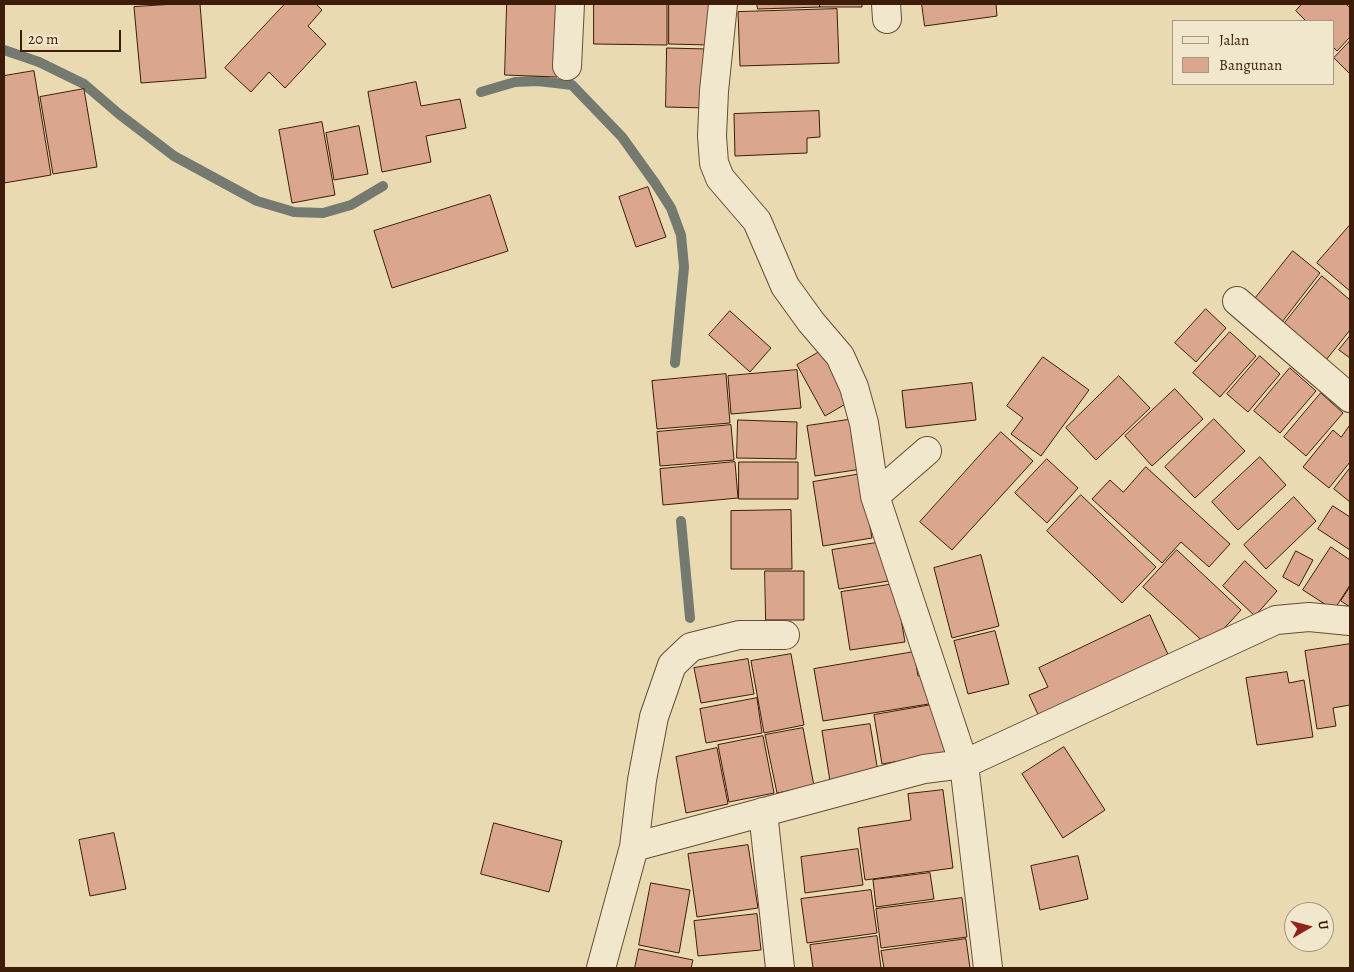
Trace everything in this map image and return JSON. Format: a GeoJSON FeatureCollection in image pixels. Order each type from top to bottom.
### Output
{"type":"FeatureCollection","features":[{"type":"Feature","properties":{"kind":"street"},"geometry":{"type":"LineString","coordinates":[[567,66],[570,4]]}},
{"type":"Feature","properties":{"kind":"street"},"geometry":{"type":"LineString","coordinates":[[722,4],[714,91],[712,136],[714,163],[720,178],[757,222],[785,286],[810,322],[840,356],[854,387],[864,423],[875,496],[964,764],[988,968]]}},
{"type":"Feature","properties":{"kind":"street"},"geometry":{"type":"LineString","coordinates":[[1237,301],[1350,398]]}},
{"type":"Feature","properties":{"kind":"street"},"geometry":{"type":"LineString","coordinates":[[875,496],[927,451]]}},
{"type":"Feature","properties":{"kind":"street"},"geometry":{"type":"LineString","coordinates":[[634,847],[924,769],[964,764],[1276,620],[1309,617],[1350,621]]}},
{"type":"Feature","properties":{"kind":"street"},"geometry":{"type":"LineString","coordinates":[[601,968],[634,847],[642,780],[654,717],[672,665],[691,647],[739,635],[785,635]]}},
{"type":"Feature","properties":{"kind":"street"},"geometry":{"type":"LineString","coordinates":[[763,812],[780,968]]}},
{"type":"Feature","properties":{"kind":"building"},"geometry":{"type":"Polygon","coordinates":[[[200,4],[206,78],[141,83],[134,7],[200,4]]]}},
{"type":"Feature","properties":{"kind":"building"},"geometry":{"type":"Polygon","coordinates":[[[285,4],[316,4],[322,10],[308,26],[326,44],[285,88],[269,72],[251,92],[225,68],[285,4]]]}},
{"type":"Feature","properties":{"kind":"building"},"geometry":{"type":"Polygon","coordinates":[[[507,4],[559,4],[557,77],[505,75],[507,4]]]}},
{"type":"Feature","properties":{"kind":"building"},"geometry":{"type":"Polygon","coordinates":[[[594,4],[667,4],[667,45],[594,44],[594,4]]]}},
{"type":"Feature","properties":{"kind":"building"},"geometry":{"type":"Polygon","coordinates":[[[669,4],[710,4],[710,45],[669,44],[669,4]]]}},
{"type":"Feature","properties":{"kind":"building"},"geometry":{"type":"Polygon","coordinates":[[[757,4],[819,4],[820,7],[758,9],[757,4]]]}},
{"type":"Feature","properties":{"kind":"building"},"geometry":{"type":"Polygon","coordinates":[[[820,4],[862,4],[862,7],[820,7],[820,4]]]}},
{"type":"Feature","properties":{"kind":"building"},"geometry":{"type":"Polygon","coordinates":[[[922,4],[996,4],[997,16],[925,26],[922,4]]]}},
{"type":"Feature","properties":{"kind":"building"},"geometry":{"type":"Polygon","coordinates":[[[1302,4],[1346,4],[1350,8],[1350,37],[1337,51],[1334,48],[1334,20],[1305,20],[1296,11],[1302,4]]]}},
{"type":"Feature","properties":{"kind":"building"},"geometry":{"type":"Polygon","coordinates":[[[837,9],[839,63],[740,66],[738,12],[837,9]]]}},
{"type":"Feature","properties":{"kind":"building"},"geometry":{"type":"Polygon","coordinates":[[[1350,41],[1350,74],[1334,58],[1350,41]]]}},
{"type":"Feature","properties":{"kind":"building"},"geometry":{"type":"Polygon","coordinates":[[[667,48],[708,49],[707,108],[666,107],[667,48]]]}},
{"type":"Feature","properties":{"kind":"building"},"geometry":{"type":"Polygon","coordinates":[[[34,71],[51,175],[4,183],[4,76],[34,71]]]}},
{"type":"Feature","properties":{"kind":"building"},"geometry":{"type":"Polygon","coordinates":[[[416,82],[421,106],[460,99],[466,128],[426,136],[431,162],[382,172],[368,92],[416,82]]]}},
{"type":"Feature","properties":{"kind":"building"},"geometry":{"type":"Polygon","coordinates":[[[84,89],[97,167],[53,174],[40,97],[84,89]]]}},
{"type":"Feature","properties":{"kind":"building"},"geometry":{"type":"Polygon","coordinates":[[[819,111],[820,137],[807,138],[807,153],[735,156],[734,114],[819,111]]]}},
{"type":"Feature","properties":{"kind":"building"},"geometry":{"type":"Polygon","coordinates":[[[322,122],[335,195],[292,203],[279,130],[322,122]]]}},
{"type":"Feature","properties":{"kind":"building"},"geometry":{"type":"Polygon","coordinates":[[[359,126],[368,174],[334,180],[326,133],[359,126]]]}},
{"type":"Feature","properties":{"kind":"building"},"geometry":{"type":"Polygon","coordinates":[[[648,187],[666,237],[636,247],[619,197],[648,187]]]}},
{"type":"Feature","properties":{"kind":"building"},"geometry":{"type":"Polygon","coordinates":[[[490,195],[508,251],[392,288],[374,231],[490,195]]]}},
{"type":"Feature","properties":{"kind":"building"},"geometry":{"type":"Polygon","coordinates":[[[1350,225],[1350,291],[1317,263],[1350,225]]]}},
{"type":"Feature","properties":{"kind":"building"},"geometry":{"type":"Polygon","coordinates":[[[1293,251],[1320,273],[1282,322],[1254,300],[1293,251]]]}},
{"type":"Feature","properties":{"kind":"building"},"geometry":{"type":"Polygon","coordinates":[[[1322,276],[1350,300],[1350,330],[1326,360],[1284,324],[1322,276]]]}},
{"type":"Feature","properties":{"kind":"building"},"geometry":{"type":"Polygon","coordinates":[[[1206,309],[1226,328],[1196,362],[1175,343],[1206,309]]]}},
{"type":"Feature","properties":{"kind":"building"},"geometry":{"type":"Polygon","coordinates":[[[730,311],[771,348],[750,372],[709,335],[730,311]]]}},
{"type":"Feature","properties":{"kind":"building"},"geometry":{"type":"Polygon","coordinates":[[[1230,332],[1256,356],[1220,397],[1193,373],[1230,332]]]}},
{"type":"Feature","properties":{"kind":"building"},"geometry":{"type":"Polygon","coordinates":[[[1350,336],[1350,358],[1339,350],[1350,336]]]}},
{"type":"Feature","properties":{"kind":"building"},"geometry":{"type":"Polygon","coordinates":[[[826,348],[854,399],[825,416],[797,365],[826,348]]]}},
{"type":"Feature","properties":{"kind":"building"},"geometry":{"type":"Polygon","coordinates":[[[1260,356],[1280,374],[1248,412],[1227,394],[1260,356]]]}},
{"type":"Feature","properties":{"kind":"building"},"geometry":{"type":"Polygon","coordinates":[[[1043,357],[1089,390],[1041,456],[1011,434],[1023,418],[1007,406],[1043,357]]]}},
{"type":"Feature","properties":{"kind":"building"},"geometry":{"type":"Polygon","coordinates":[[[1290,368],[1316,391],[1280,433],[1254,411],[1290,368]]]}},
{"type":"Feature","properties":{"kind":"building"},"geometry":{"type":"Polygon","coordinates":[[[797,370],[801,408],[731,414],[728,376],[797,370]]]}},
{"type":"Feature","properties":{"kind":"building"},"geometry":{"type":"Polygon","coordinates":[[[726,374],[730,423],[657,429],[652,381],[726,374]]]}},
{"type":"Feature","properties":{"kind":"building"},"geometry":{"type":"Polygon","coordinates":[[[1119,376],[1150,408],[1096,460],[1066,428],[1119,376]]]}},
{"type":"Feature","properties":{"kind":"building"},"geometry":{"type":"Polygon","coordinates":[[[972,383],[976,420],[906,428],[902,391],[972,383]]]}},
{"type":"Feature","properties":{"kind":"building"},"geometry":{"type":"Polygon","coordinates":[[[1175,389],[1203,419],[1152,466],[1125,436],[1175,389]]]}},
{"type":"Feature","properties":{"kind":"building"},"geometry":{"type":"Polygon","coordinates":[[[1321,393],[1343,413],[1306,456],[1284,437],[1321,393]]]}},
{"type":"Feature","properties":{"kind":"building"},"geometry":{"type":"Polygon","coordinates":[[[854,419],[862,469],[815,476],[807,426],[854,419]]]}},
{"type":"Feature","properties":{"kind":"building"},"geometry":{"type":"Polygon","coordinates":[[[1214,419],[1245,451],[1195,498],[1165,467],[1214,419]]]}},
{"type":"Feature","properties":{"kind":"building"},"geometry":{"type":"Polygon","coordinates":[[[738,420],[797,422],[796,459],[737,458],[738,420]]]}},
{"type":"Feature","properties":{"kind":"building"},"geometry":{"type":"Polygon","coordinates":[[[731,425],[734,460],[660,466],[657,432],[731,425]]]}},
{"type":"Feature","properties":{"kind":"building"},"geometry":{"type":"Polygon","coordinates":[[[1350,425],[1350,462],[1329,488],[1303,467],[1333,430],[1341,437],[1350,425]]]}},
{"type":"Feature","properties":{"kind":"building"},"geometry":{"type":"Polygon","coordinates":[[[1001,432],[1033,461],[952,550],[920,522],[1001,432]]]}},
{"type":"Feature","properties":{"kind":"building"},"geometry":{"type":"Polygon","coordinates":[[[1260,457],[1286,485],[1238,530],[1212,502],[1260,457]]]}},
{"type":"Feature","properties":{"kind":"building"},"geometry":{"type":"Polygon","coordinates":[[[1047,459],[1078,488],[1047,523],[1015,493],[1047,459]]]}},
{"type":"Feature","properties":{"kind":"building"},"geometry":{"type":"Polygon","coordinates":[[[735,462],[738,498],[663,505],[660,469],[735,462]]]}},
{"type":"Feature","properties":{"kind":"building"},"geometry":{"type":"Polygon","coordinates":[[[739,462],[798,462],[798,499],[739,499],[739,462]]]}},
{"type":"Feature","properties":{"kind":"building"},"geometry":{"type":"Polygon","coordinates":[[[1146,467],[1230,544],[1209,567],[1181,542],[1162,563],[1092,499],[1110,480],[1123,492],[1146,467]]]}},
{"type":"Feature","properties":{"kind":"building"},"geometry":{"type":"Polygon","coordinates":[[[1350,468],[1350,502],[1334,489],[1350,468]]]}},
{"type":"Feature","properties":{"kind":"building"},"geometry":{"type":"Polygon","coordinates":[[[861,474],[872,538],[823,546],[813,482],[861,474]]]}},
{"type":"Feature","properties":{"kind":"building"},"geometry":{"type":"Polygon","coordinates":[[[1081,495],[1156,567],[1122,603],[1047,531],[1081,495]]]}},
{"type":"Feature","properties":{"kind":"building"},"geometry":{"type":"Polygon","coordinates":[[[1294,497],[1316,521],[1266,569],[1244,545],[1294,497]]]}},
{"type":"Feature","properties":{"kind":"building"},"geometry":{"type":"Polygon","coordinates":[[[1333,506],[1350,517],[1350,550],[1318,529],[1333,506]]]}},
{"type":"Feature","properties":{"kind":"building"},"geometry":{"type":"Polygon","coordinates":[[[791,510],[792,569],[731,569],[731,511],[791,510]]]}},
{"type":"Feature","properties":{"kind":"building"},"geometry":{"type":"Polygon","coordinates":[[[882,542],[888,581],[839,589],[832,550],[882,542]]]}},
{"type":"Feature","properties":{"kind":"building"},"geometry":{"type":"Polygon","coordinates":[[[1331,547],[1350,560],[1350,585],[1334,610],[1303,590],[1331,547]]]}},
{"type":"Feature","properties":{"kind":"building"},"geometry":{"type":"Polygon","coordinates":[[[1177,550],[1241,610],[1208,646],[1143,587],[1177,550]]]}},
{"type":"Feature","properties":{"kind":"building"},"geometry":{"type":"Polygon","coordinates":[[[1296,551],[1313,560],[1299,586],[1283,577],[1296,551]]]}},
{"type":"Feature","properties":{"kind":"building"},"geometry":{"type":"Polygon","coordinates":[[[981,555],[999,626],[952,638],[934,568],[981,555]]]}},
{"type":"Feature","properties":{"kind":"building"},"geometry":{"type":"Polygon","coordinates":[[[1245,561],[1277,591],[1255,616],[1223,586],[1245,561]]]}},
{"type":"Feature","properties":{"kind":"building"},"geometry":{"type":"Polygon","coordinates":[[[765,571],[804,571],[804,620],[766,620],[765,571]]]}},
{"type":"Feature","properties":{"kind":"building"},"geometry":{"type":"Polygon","coordinates":[[[895,584],[905,642],[850,650],[841,592],[895,584]]]}},
{"type":"Feature","properties":{"kind":"building"},"geometry":{"type":"Polygon","coordinates":[[[1350,587],[1350,607],[1341,601],[1350,587]]]}},
{"type":"Feature","properties":{"kind":"building"},"geometry":{"type":"Polygon","coordinates":[[[1150,615],[1171,661],[1042,723],[1029,695],[1048,687],[1039,668],[1150,615]]]}},
{"type":"Feature","properties":{"kind":"building"},"geometry":{"type":"Polygon","coordinates":[[[995,631],[1009,684],[968,694],[954,641],[995,631]]]}},
{"type":"Feature","properties":{"kind":"building"},"geometry":{"type":"Polygon","coordinates":[[[1350,644],[1350,705],[1333,708],[1336,726],[1317,729],[1305,651],[1350,644]]]}},
{"type":"Feature","properties":{"kind":"building"},"geometry":{"type":"Polygon","coordinates":[[[914,652],[918,676],[930,674],[935,703],[823,721],[814,669],[914,652]]]}},
{"type":"Feature","properties":{"kind":"building"},"geometry":{"type":"Polygon","coordinates":[[[791,654],[804,725],[764,733],[751,661],[791,654]]]}},
{"type":"Feature","properties":{"kind":"building"},"geometry":{"type":"Polygon","coordinates":[[[748,659],[754,694],[701,703],[694,668],[748,659]]]}},
{"type":"Feature","properties":{"kind":"building"},"geometry":{"type":"Polygon","coordinates":[[[1287,672],[1289,683],[1304,680],[1313,737],[1257,745],[1246,678],[1287,672]]]}},
{"type":"Feature","properties":{"kind":"building"},"geometry":{"type":"Polygon","coordinates":[[[757,698],[762,733],[706,743],[700,709],[757,698]]]}},
{"type":"Feature","properties":{"kind":"building"},"geometry":{"type":"Polygon","coordinates":[[[937,704],[946,753],[882,764],[874,715],[937,704]]]}},
{"type":"Feature","properties":{"kind":"building"},"geometry":{"type":"Polygon","coordinates":[[[870,724],[878,772],[830,781],[822,731],[870,724]]]}},
{"type":"Feature","properties":{"kind":"building"},"geometry":{"type":"Polygon","coordinates":[[[803,728],[814,786],[777,793],[765,735],[803,728]]]}},
{"type":"Feature","properties":{"kind":"building"},"geometry":{"type":"Polygon","coordinates":[[[763,736],[774,793],[729,802],[718,745],[763,736]]]}},
{"type":"Feature","properties":{"kind":"building"},"geometry":{"type":"Polygon","coordinates":[[[1064,747],[1105,810],[1063,838],[1022,774],[1064,747]]]}},
{"type":"Feature","properties":{"kind":"building"},"geometry":{"type":"Polygon","coordinates":[[[717,748],[728,804],[686,813],[676,757],[717,748]]]}},
{"type":"Feature","properties":{"kind":"building"},"geometry":{"type":"Polygon","coordinates":[[[943,790],[953,868],[865,880],[858,828],[911,820],[908,794],[943,790]]]}},
{"type":"Feature","properties":{"kind":"building"},"geometry":{"type":"Polygon","coordinates":[[[494,823],[562,841],[549,892],[481,874],[494,823]]]}},
{"type":"Feature","properties":{"kind":"building"},"geometry":{"type":"Polygon","coordinates":[[[114,833],[126,889],[90,896],[79,840],[114,833]]]}},
{"type":"Feature","properties":{"kind":"building"},"geometry":{"type":"Polygon","coordinates":[[[748,845],[758,908],[697,917],[688,854],[748,845]]]}},
{"type":"Feature","properties":{"kind":"building"},"geometry":{"type":"Polygon","coordinates":[[[858,849],[863,885],[805,893],[801,857],[858,849]]]}},
{"type":"Feature","properties":{"kind":"building"},"geometry":{"type":"Polygon","coordinates":[[[1078,856],[1088,899],[1040,910],[1031,866],[1078,856]]]}},
{"type":"Feature","properties":{"kind":"building"},"geometry":{"type":"Polygon","coordinates":[[[930,873],[934,899],[876,907],[873,880],[930,873]]]}},
{"type":"Feature","properties":{"kind":"building"},"geometry":{"type":"Polygon","coordinates":[[[651,883],[690,890],[679,953],[639,945],[651,883]]]}},
{"type":"Feature","properties":{"kind":"building"},"geometry":{"type":"Polygon","coordinates":[[[871,890],[877,933],[807,943],[801,899],[871,890]]]}},
{"type":"Feature","properties":{"kind":"building"},"geometry":{"type":"Polygon","coordinates":[[[962,898],[967,937],[881,948],[876,909],[962,898]]]}},
{"type":"Feature","properties":{"kind":"building"},"geometry":{"type":"Polygon","coordinates":[[[757,914],[761,950],[698,956],[694,921],[757,914]]]}},
{"type":"Feature","properties":{"kind":"building"},"geometry":{"type":"Polygon","coordinates":[[[877,936],[881,968],[813,968],[810,945],[877,936]]]}},
{"type":"Feature","properties":{"kind":"building"},"geometry":{"type":"Polygon","coordinates":[[[966,939],[970,968],[884,968],[881,951],[966,939]]]}},
{"type":"Feature","properties":{"kind":"building"},"geometry":{"type":"Polygon","coordinates":[[[639,949],[693,960],[691,968],[635,968],[639,949]]]}},
{"type":"Feature","properties":{"kind":"waterway"},"geometry":{"type":"LineString","coordinates":[[4,50],[39,62],[84,84],[119,114],[174,156],[257,201],[294,212],[323,213],[351,205],[383,186]]}},
{"type":"Feature","properties":{"kind":"waterway"},"geometry":{"type":"LineString","coordinates":[[481,92],[515,82],[538,81],[572,85],[622,137],[655,183],[671,208],[681,235],[684,267],[675,363]]}},
{"type":"Feature","properties":{"kind":"waterway"},"geometry":{"type":"LineString","coordinates":[[681,521],[690,618]]}}]}
